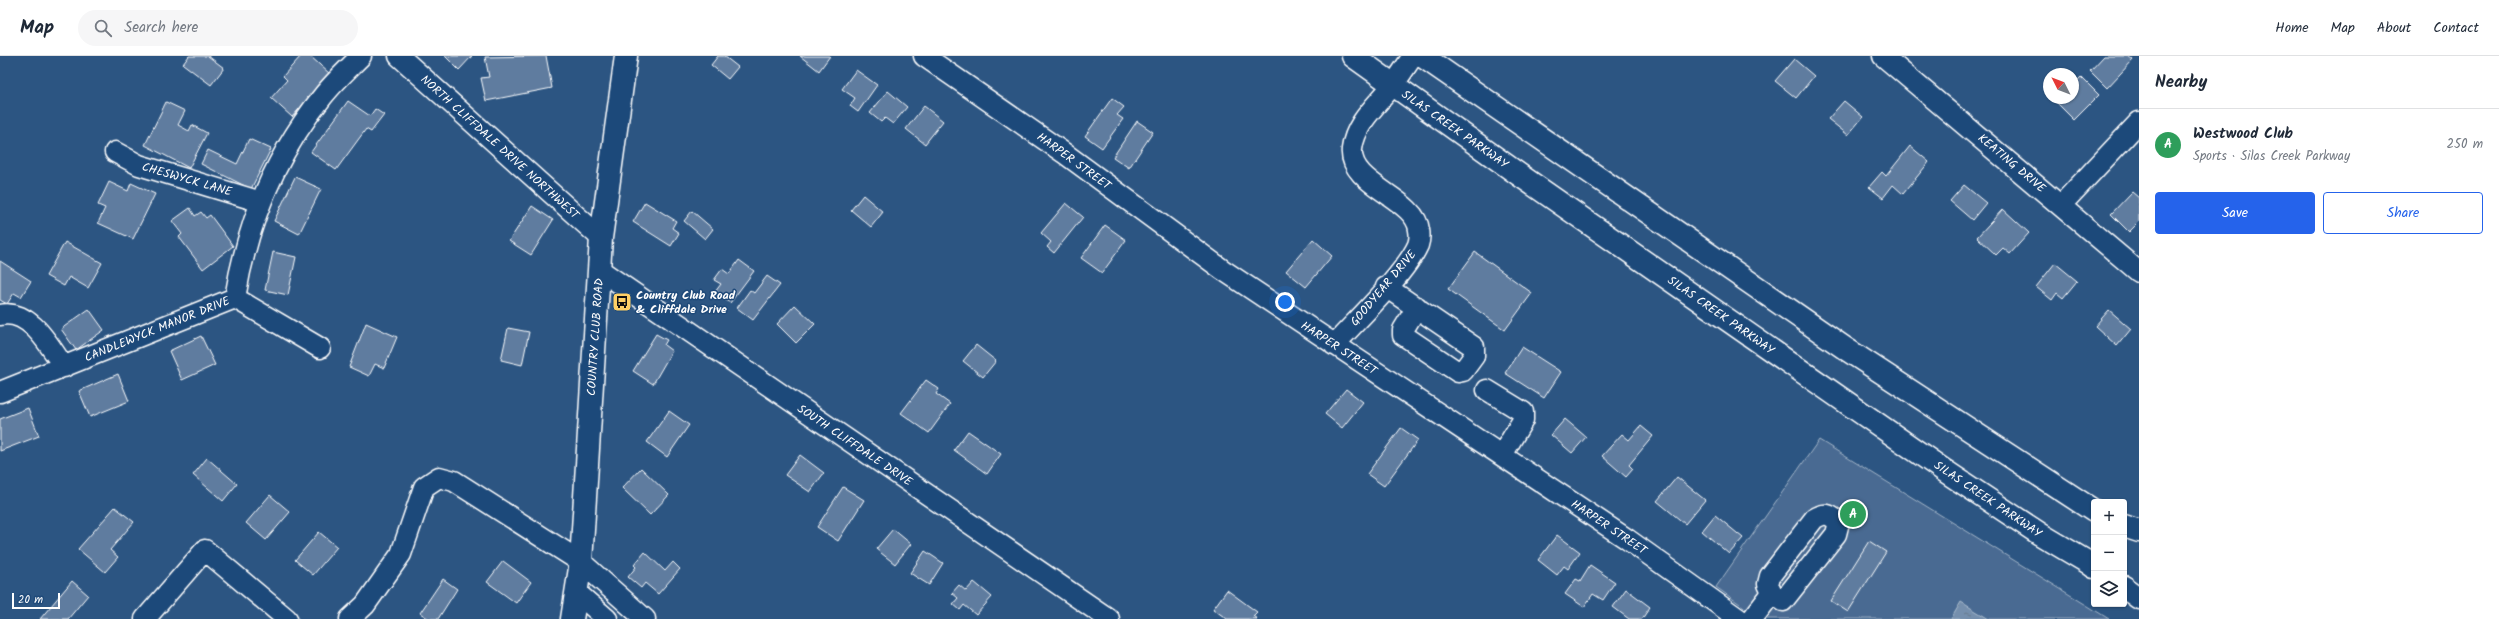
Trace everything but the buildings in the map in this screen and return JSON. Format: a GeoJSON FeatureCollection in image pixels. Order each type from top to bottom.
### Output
{"type":"FeatureCollection","features":[{"type":"Feature","properties":{"kind":"main road","name":"COUNTRY CLUB ROAD"},"geometry":{"type":"LineString","coordinates":[[572,619],[581,562],[601,238],[626,56]]}},
{"type":"Feature","properties":{"kind":"main road","name":"SILAS CREEK PARKWAY"},"geometry":{"type":"LineString","coordinates":[[1353,56],[1945,471],[2040,534],[2091,564]]}},
{"type":"Feature","properties":{"kind":"main road"},"geometry":{"type":"LineString","coordinates":[[1422,56],[1846,349],[2091,509]]}},
{"type":"Feature","properties":{"kind":"main road"},"geometry":{"type":"LineString","coordinates":[[2127,527],[2139,531]]}},
{"type":"Feature","properties":{"kind":"main road"},"geometry":{"type":"LineString","coordinates":[[2127,531],[2139,538]]}},
{"type":"Feature","properties":{"kind":"main road"},"geometry":{"type":"LineString","coordinates":[[2127,580],[2139,586]]}},
{"type":"Feature","properties":{"kind":"main road"},"geometry":{"type":"LineString","coordinates":[[2127,589],[2139,598]]}},
{"type":"Feature","properties":{"kind":"street","name":"CANDLEWYCK MANOR DRIVE"},"geometry":{"type":"LineString","coordinates":[[0,392],[235,298],[240,264],[261,202],[298,131],[323,95],[361,56]]}},
{"type":"Feature","properties":{"kind":"street","name":"NORTH CLIFFDALE DRIVE NORTHWEST"},"geometry":{"type":"LineString","coordinates":[[399,56],[601,238]]}},
{"type":"Feature","properties":{"kind":"street","name":"HARPER STREET"},"geometry":{"type":"LineString","coordinates":[[924,56],[1064,153],[1223,270],[1627,539],[1739,619]]}},
{"type":"Feature","properties":{"kind":"street","name":"GOODYEAR DRIVE"},"geometry":{"type":"LineString","coordinates":[[1334,345],[1410,259],[1419,244],[1419,229],[1414,218],[1404,206],[1366,178],[1357,166],[1352,151],[1356,134],[1366,117],[1393,85],[1413,56]]}},
{"type":"Feature","properties":{"kind":"street","name":"KEATING DRIVE"},"geometry":{"type":"LineString","coordinates":[[1883,56],[2062,204],[2139,272]]}},
{"type":"Feature","properties":{"kind":"street"},"geometry":{"type":"LineString","coordinates":[[2062,204],[2139,122]]}},
{"type":"Feature","properties":{"kind":"street","name":"CHESWYCK LANE"},"geometry":{"type":"LineString","coordinates":[[115,152],[139,165],[261,202]]}},
{"type":"Feature","properties":{"kind":"street","name":"SOUTH CLIFFDALE DRIVE"},"geometry":{"type":"LineString","coordinates":[[600,270],[1110,619]]}},
{"type":"Feature","properties":{"kind":"street"},"geometry":{"type":"LineString","coordinates":[[1386,287],[1417,307]]}},
{"type":"Feature","properties":{"kind":"street"},"geometry":{"type":"LineString","coordinates":[[235,298],[320,348]]}},
{"type":"Feature","properties":{"kind":"street"},"geometry":{"type":"LineString","coordinates":[[0,315],[10,314],[30,323],[41,333],[64,366]]}},
{"type":"Feature","properties":{"kind":"street"},"geometry":{"type":"LineString","coordinates":[[1487,390],[1523,412],[1523,420],[1502,455]]}},
{"type":"Feature","properties":{"kind":"street"},"geometry":{"type":"LineString","coordinates":[[350,619],[365,604],[401,554],[424,487],[439,477],[454,481],[581,562],[645,619]]}},
{"type":"Feature","properties":{"kind":"street"},"geometry":{"type":"LineString","coordinates":[[1752,619],[1772,593],[1768,584],[1770,576],[1814,519],[1823,514],[1830,514],[1839,522],[1836,534],[1784,601]]}},
{"type":"Feature","properties":{"kind":"street"},"geometry":{"type":"LineString","coordinates":[[145,619],[205,550],[287,619]]}},
{"type":"Feature","properties":{"kind":"street"},"geometry":{"type":"LineString","coordinates":[[576,592],[607,619]]}},
{"type":"Feature","properties":{"kind":"shaded area"},"geometry":{"type":"Polygon","coordinates":[[[1819,440],[2109,619],[1761,619],[1716,587],[1819,440]]]}},
{"type":"Feature","properties":{"kind":"water"},"geometry":{"type":"Polygon","coordinates":[[[1961,602],[1989,619],[1951,619],[1961,602]]]}},
{"type":"Feature","properties":{"kind":"place","name":"Country Club Road & Cliffdale Drive"},"geometry":{"type":"Point","coordinates":[622,302]}},
{"type":"Feature","properties":{"kind":"place","name":"Westwood Club"},"geometry":{"type":"Point","coordinates":[1853,514]}}]}
